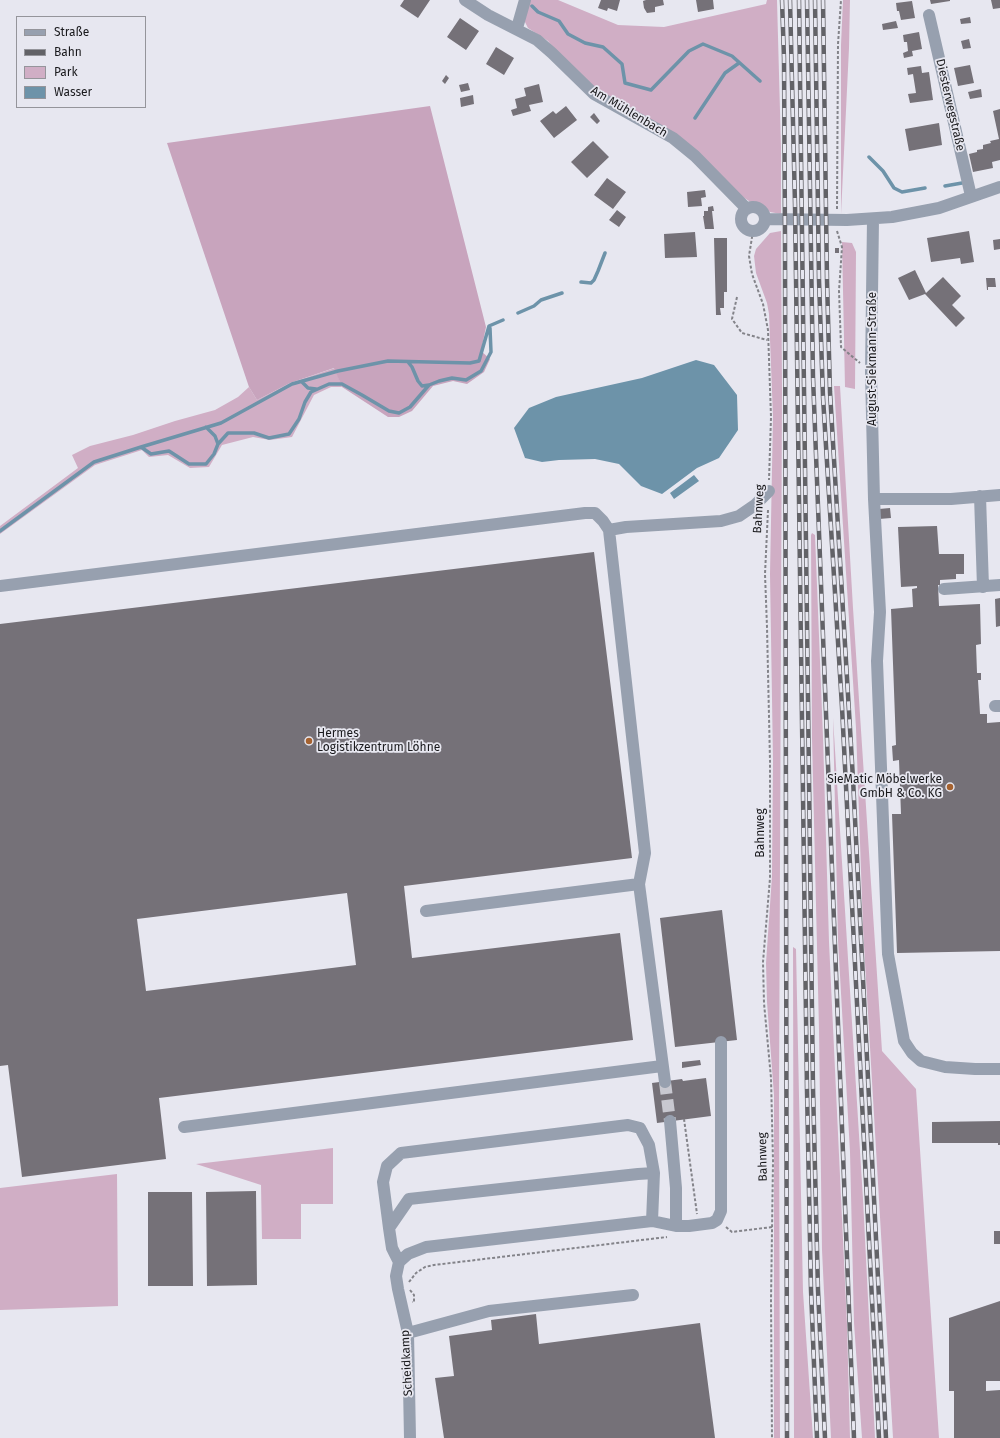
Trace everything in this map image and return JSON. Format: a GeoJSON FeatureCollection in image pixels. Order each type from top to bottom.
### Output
{"type":"FeatureCollection","features":[{"type":"Feature","properties":{"kind":"street","name":"Am Mühlenbach"},"geometry":{"type":"LineString","coordinates":[[465,0],[488,15],[516,28],[542,44],[594,94],[673,138],[695,156],[747,209]]}},
{"type":"Feature","properties":{"kind":"street"},"geometry":{"type":"LineString","coordinates":[[516,28],[525,0]]}},
{"type":"Feature","properties":{"kind":"street","name":"Diesterwegstraße"},"geometry":{"type":"LineString","coordinates":[[929,15],[971,196]]}},
{"type":"Feature","properties":{"kind":"street"},"geometry":{"type":"LineString","coordinates":[[765,218],[847,220],[892,217],[938,208],[1000,186]]}},
{"type":"Feature","properties":{"kind":"street"},"geometry":{"type":"LineString","coordinates":[[753,207],[760,209],[765,218],[760,228],[753,231],[749,230],[742,224],[741,216],[747,209],[753,207]]}},
{"type":"Feature","properties":{"kind":"street","name":"August-Siekmann-Straße"},"geometry":{"type":"LineString","coordinates":[[873,219],[871,373],[874,498],[880,612],[877,661],[888,954],[904,1041],[912,1053],[921,1060],[945,1067],[1000,1069]]}},
{"type":"Feature","properties":{"kind":"street"},"geometry":{"type":"LineString","coordinates":[[609,530],[626,527],[721,521],[740,516],[755,505],[768,491]]}},
{"type":"Feature","properties":{"kind":"street"},"geometry":{"type":"LineString","coordinates":[[874,498],[951,499],[1000,495]]}},
{"type":"Feature","properties":{"kind":"street"},"geometry":{"type":"LineString","coordinates":[[980,496],[983,587]]}},
{"type":"Feature","properties":{"kind":"street"},"geometry":{"type":"LineString","coordinates":[[0,586],[585,513],[595,513],[603,520],[609,530],[645,853],[639,884],[664,1082]]}},
{"type":"Feature","properties":{"kind":"street"},"geometry":{"type":"LineString","coordinates":[[944,589],[1000,586]]}},
{"type":"Feature","properties":{"kind":"street"},"geometry":{"type":"LineString","coordinates":[[426,911],[639,884]]}},
{"type":"Feature","properties":{"kind":"street"},"geometry":{"type":"LineString","coordinates":[[652,1221],[654,1174],[649,1145],[640,1128],[628,1125],[401,1153],[387,1166],[383,1182],[392,1248],[399,1262],[408,1254],[426,1247],[652,1221],[676,1226],[712,1223],[717,1220],[721,1212],[721,1042]]}},
{"type":"Feature","properties":{"kind":"street"},"geometry":{"type":"LineString","coordinates":[[184,1127],[662,1066]]}},
{"type":"Feature","properties":{"kind":"street"},"geometry":{"type":"LineString","coordinates":[[670,1121],[676,1188],[676,1226]]}},
{"type":"Feature","properties":{"kind":"street"},"geometry":{"type":"LineString","coordinates":[[390,1228],[409,1200],[638,1174],[654,1174]]}},
{"type":"Feature","properties":{"kind":"street","name":"Scheidkamp"},"geometry":{"type":"LineString","coordinates":[[399,1262],[396,1276],[408,1333],[410,1438]]}},
{"type":"Feature","properties":{"kind":"street"},"geometry":{"type":"LineString","coordinates":[[408,1333],[489,1311],[633,1295]]}},
{"type":"Feature","properties":{"kind":"path"},"geometry":{"type":"LineString","coordinates":[[837,208],[838,44],[841,0]]}},
{"type":"Feature","properties":{"kind":"path"},"geometry":{"type":"LineString","coordinates":[[837,230],[842,247],[839,291],[841,347],[871,373]]}},
{"type":"Feature","properties":{"kind":"path","name":"Bahnweg"},"geometry":{"type":"LineString","coordinates":[[753,231],[749,256],[752,274],[763,304],[768,330],[767,340],[771,417],[764,574],[767,627],[770,754],[770,878],[763,962],[764,1003],[771,1078],[773,1161],[772,1438]]}},
{"type":"Feature","properties":{"kind":"path"},"geometry":{"type":"LineString","coordinates":[[737,297],[732,320],[742,333],[767,340]]}},
{"type":"Feature","properties":{"kind":"path"},"geometry":{"type":"LineString","coordinates":[[684,1119],[698,1225]]}},
{"type":"Feature","properties":{"kind":"path"},"geometry":{"type":"LineString","coordinates":[[732,1232],[772,1227]]}},
{"type":"Feature","properties":{"kind":"path"},"geometry":{"type":"LineString","coordinates":[[401,1302],[414,1302],[414,1295],[408,1289],[410,1280],[416,1273],[425,1267],[668,1237]]}},
{"type":"Feature","properties":{"kind":"green space"},"geometry":{"type":"Polygon","coordinates":[[[529,0],[558,0],[618,25],[664,27],[766,4],[767,0],[777,0],[781,148],[781,214],[770,212],[762,206],[749,201],[740,195],[678,137],[592,87],[565,62],[548,41],[528,28],[523,18],[529,0]]]}},
{"type":"Feature","properties":{"kind":"green space"},"geometry":{"type":"Polygon","coordinates":[[[843,0],[850,0],[841,214],[841,45],[843,0]]]}},
{"type":"Feature","properties":{"kind":"green space"},"geometry":{"type":"Polygon","coordinates":[[[781,231],[782,390],[779,1097],[780,1438],[774,1438],[774,1095],[767,1002],[766,963],[772,876],[773,761],[770,574],[773,417],[769,314],[767,303],[756,273],[754,256],[756,249],[770,233],[781,231]]]}},
{"type":"Feature","properties":{"kind":"green space"},"geometry":{"type":"Polygon","coordinates":[[[842,242],[852,243],[856,252],[855,389],[845,387],[842,242]]]}},
{"type":"Feature","properties":{"kind":"green space"},"geometry":{"type":"Polygon","coordinates":[[[335,368],[342,387],[331,387],[314,395],[292,437],[270,440],[253,437],[222,445],[209,467],[190,468],[168,455],[149,457],[142,450],[95,465],[0,534],[0,526],[78,468],[72,455],[90,446],[133,435],[215,410],[238,397],[249,387],[257,400],[290,383],[335,368]]]}},
{"type":"Feature","properties":{"kind":"green space"},"geometry":{"type":"Polygon","coordinates":[[[834,386],[840,386],[882,1051],[916,1089],[939,1438],[893,1438],[863,928],[856,728],[834,386]]]}},
{"type":"Feature","properties":{"kind":"green space"},"geometry":{"type":"Polygon","coordinates":[[[812,533],[815,535],[829,942],[847,1325],[850,1438],[831,1438],[822,1250],[819,1030],[812,738],[812,533]]]}},
{"type":"Feature","properties":{"kind":"green space"},"geometry":{"type":"Polygon","coordinates":[[[833,718],[863,1199],[875,1438],[862,1438],[854,1323],[850,1152],[838,940],[833,718]]]}},
{"type":"Feature","properties":{"kind":"green space"},"geometry":{"type":"Polygon","coordinates":[[[793,947],[796,949],[803,1292],[813,1438],[794,1438],[793,947]]]}},
{"type":"Feature","properties":{"kind":"green space"},"geometry":{"type":"Polygon","coordinates":[[[333,1148],[333,1204],[301,1204],[301,1239],[262,1239],[261,1185],[196,1164],[333,1148]]]}},
{"type":"Feature","properties":{"kind":"green space"},"geometry":{"type":"Polygon","coordinates":[[[117,1174],[118,1306],[0,1310],[0,1188],[117,1174]]]}},
{"type":"Feature","properties":{"kind":"shaded area"},"geometry":{"type":"Polygon","coordinates":[[[430,106],[486,327],[481,351],[490,359],[484,372],[467,384],[453,381],[433,386],[412,411],[399,417],[388,417],[342,387],[334,368],[290,383],[257,400],[249,387],[167,143],[430,106]]]}},
{"type":"Feature","properties":{"kind":"water"},"geometry":{"type":"Polygon","coordinates":[[[696,360],[714,365],[737,395],[738,430],[719,458],[697,468],[662,494],[641,486],[619,464],[595,459],[542,462],[525,458],[514,428],[529,408],[556,397],[642,378],[696,360]]]}},
{"type":"Feature","properties":{"kind":"water"},"geometry":{"type":"Polygon","coordinates":[[[694,475],[699,481],[674,499],[670,493],[694,475]]]}},
{"type":"Feature","properties":{"kind":"building"},"geometry":{"type":"Polygon","coordinates":[[[404,0],[430,0],[418,18],[400,6],[404,0]]]}},
{"type":"Feature","properties":{"kind":"building"},"geometry":{"type":"Polygon","coordinates":[[[601,0],[620,0],[617,11],[608,8],[607,11],[598,8],[601,0]]]}},
{"type":"Feature","properties":{"kind":"building"},"geometry":{"type":"Polygon","coordinates":[[[663,0],[664,5],[655,7],[655,12],[647,13],[644,8],[643,1],[663,0]]]}},
{"type":"Feature","properties":{"kind":"building"},"geometry":{"type":"Polygon","coordinates":[[[696,0],[713,0],[714,9],[698,12],[696,0]]]}},
{"type":"Feature","properties":{"kind":"building"},"geometry":{"type":"Polygon","coordinates":[[[930,0],[950,0],[950,1],[931,4],[930,0]]]}},
{"type":"Feature","properties":{"kind":"building"},"geometry":{"type":"Polygon","coordinates":[[[991,0],[1000,0],[1000,8],[993,9],[991,0]]]}},
{"type":"Feature","properties":{"kind":"building"},"geometry":{"type":"Polygon","coordinates":[[[912,1],[915,18],[901,20],[899,11],[897,11],[896,3],[912,1]]]}},
{"type":"Feature","properties":{"kind":"building"},"geometry":{"type":"Polygon","coordinates":[[[970,17],[971,23],[961,24],[960,19],[970,17]]]}},
{"type":"Feature","properties":{"kind":"building"},"geometry":{"type":"Polygon","coordinates":[[[460,18],[479,31],[466,50],[447,37],[460,18]]]}},
{"type":"Feature","properties":{"kind":"building"},"geometry":{"type":"Polygon","coordinates":[[[896,21],[898,28],[883,30],[882,24],[896,21]]]}},
{"type":"Feature","properties":{"kind":"building"},"geometry":{"type":"Polygon","coordinates":[[[919,32],[922,49],[912,51],[913,56],[904,58],[903,53],[908,51],[907,42],[904,42],[903,35],[919,32]]]}},
{"type":"Feature","properties":{"kind":"building"},"geometry":{"type":"Polygon","coordinates":[[[969,39],[971,48],[963,49],[961,41],[969,39]]]}},
{"type":"Feature","properties":{"kind":"building"},"geometry":{"type":"Polygon","coordinates":[[[496,47],[514,58],[504,75],[486,64],[496,47]]]}},
{"type":"Feature","properties":{"kind":"building"},"geometry":{"type":"Polygon","coordinates":[[[970,65],[974,83],[958,86],[954,68],[970,65]]]}},
{"type":"Feature","properties":{"kind":"building"},"geometry":{"type":"Polygon","coordinates":[[[921,66],[922,73],[929,72],[933,100],[910,103],[908,94],[916,93],[913,74],[908,75],[907,68],[921,66]]]}},
{"type":"Feature","properties":{"kind":"building"},"geometry":{"type":"Polygon","coordinates":[[[446,75],[449,78],[445,84],[442,81],[446,75]]]}},
{"type":"Feature","properties":{"kind":"building"},"geometry":{"type":"Polygon","coordinates":[[[468,83],[470,90],[461,92],[459,85],[468,83]]]}},
{"type":"Feature","properties":{"kind":"building"},"geometry":{"type":"Polygon","coordinates":[[[539,84],[543,102],[529,105],[531,111],[513,116],[511,110],[517,108],[515,99],[526,96],[524,88],[539,84]]]}},
{"type":"Feature","properties":{"kind":"building"},"geometry":{"type":"Polygon","coordinates":[[[981,89],[982,97],[970,99],[968,92],[981,89]]]}},
{"type":"Feature","properties":{"kind":"building"},"geometry":{"type":"Polygon","coordinates":[[[473,95],[474,104],[461,107],[460,98],[473,95]]]}},
{"type":"Feature","properties":{"kind":"building"},"geometry":{"type":"Polygon","coordinates":[[[566,106],[577,120],[554,138],[540,121],[553,111],[556,114],[566,106]]]}},
{"type":"Feature","properties":{"kind":"building"},"geometry":{"type":"Polygon","coordinates":[[[1000,109],[1000,160],[992,162],[993,168],[973,172],[969,154],[983,149],[983,145],[991,143],[990,141],[999,139],[993,111],[1000,109]]]}},
{"type":"Feature","properties":{"kind":"building"},"geometry":{"type":"Polygon","coordinates":[[[594,113],[600,121],[597,124],[590,117],[594,113]]]}},
{"type":"Feature","properties":{"kind":"building"},"geometry":{"type":"Polygon","coordinates":[[[939,123],[942,145],[909,151],[905,129],[939,123]]]}},
{"type":"Feature","properties":{"kind":"building"},"geometry":{"type":"Polygon","coordinates":[[[593,141],[609,157],[587,178],[571,162],[593,141]]]}},
{"type":"Feature","properties":{"kind":"building"},"geometry":{"type":"Polygon","coordinates":[[[607,178],[626,192],[613,209],[594,195],[607,178]]]}},
{"type":"Feature","properties":{"kind":"building"},"geometry":{"type":"Polygon","coordinates":[[[705,190],[706,197],[701,198],[702,206],[688,207],[687,192],[705,190]]]}},
{"type":"Feature","properties":{"kind":"building"},"geometry":{"type":"Polygon","coordinates":[[[713,206],[714,211],[712,211],[714,229],[705,229],[703,216],[704,211],[708,211],[708,207],[713,206]]]}},
{"type":"Feature","properties":{"kind":"building"},"geometry":{"type":"Polygon","coordinates":[[[617,210],[626,217],[619,227],[609,220],[617,210]]]}},
{"type":"Feature","properties":{"kind":"building"},"geometry":{"type":"Polygon","coordinates":[[[969,231],[974,262],[961,264],[960,258],[931,262],[927,238],[969,231]]]}},
{"type":"Feature","properties":{"kind":"building"},"geometry":{"type":"Polygon","coordinates":[[[695,232],[697,257],[665,258],[664,234],[695,232]]]}},
{"type":"Feature","properties":{"kind":"building"},"geometry":{"type":"Polygon","coordinates":[[[714,238],[727,238],[727,292],[724,292],[724,308],[720,308],[721,315],[716,315],[714,238]]]}},
{"type":"Feature","properties":{"kind":"building"},"geometry":{"type":"Polygon","coordinates":[[[1000,239],[1000,249],[994,250],[993,240],[1000,239]]]}},
{"type":"Feature","properties":{"kind":"building"},"geometry":{"type":"Polygon","coordinates":[[[835,248],[839,248],[839,253],[835,253],[835,248]]]}},
{"type":"Feature","properties":{"kind":"building"},"geometry":{"type":"Polygon","coordinates":[[[915,270],[926,293],[943,277],[961,296],[952,305],[965,318],[956,327],[925,294],[909,300],[898,278],[915,270]]]}},
{"type":"Feature","properties":{"kind":"building"},"geometry":{"type":"Polygon","coordinates":[[[986,278],[995,278],[996,287],[988,287],[987,290],[986,278]]]}},
{"type":"Feature","properties":{"kind":"building"},"geometry":{"type":"Polygon","coordinates":[[[890,508],[891,518],[879,519],[879,509],[890,508]]]}},
{"type":"Feature","properties":{"kind":"building","name":"SieMatic Möbelwerke GmbH & Co. KG"},"geometry":{"type":"Polygon","coordinates":[[[937,526],[939,554],[964,554],[964,574],[956,574],[956,579],[940,580],[940,585],[938,585],[939,606],[980,604],[981,644],[976,645],[977,673],[981,673],[981,680],[978,680],[980,714],[987,714],[987,723],[1000,722],[1000,951],[897,953],[892,814],[901,814],[899,760],[893,761],[892,746],[896,745],[891,609],[913,607],[912,589],[917,588],[917,586],[901,587],[898,527],[937,526]]]}},
{"type":"Feature","properties":{"kind":"building","name":"Hermes Logistikzentrum Löhne"},"geometry":{"type":"Polygon","coordinates":[[[594,552],[632,858],[404,886],[412,958],[620,933],[633,1040],[159,1098],[166,1159],[22,1177],[8,1065],[0,1066],[0,624],[594,552]],[[347,893],[137,919],[146,991],[356,965],[347,893]]]}},
{"type":"Feature","properties":{"kind":"building"},"geometry":{"type":"Polygon","coordinates":[[[1000,598],[1000,626],[996,627],[995,599],[1000,598]]]}},
{"type":"Feature","properties":{"kind":"building"},"geometry":{"type":"Polygon","coordinates":[[[722,910],[737,1040],[675,1047],[660,918],[722,910]]]}},
{"type":"Feature","properties":{"kind":"building"},"geometry":{"type":"Polygon","coordinates":[[[700,1060],[701,1065],[682,1068],[682,1062],[700,1060]]]}},
{"type":"Feature","properties":{"kind":"building"},"geometry":{"type":"Polygon","coordinates":[[[706,1078],[711,1116],[657,1123],[652,1083],[682,1079],[683,1081],[706,1078]]]}},
{"type":"Feature","properties":{"kind":"building"},"geometry":{"type":"Polygon","coordinates":[[[1000,1121],[1000,1145],[998,1145],[998,1143],[932,1143],[932,1122],[1000,1121]]]}},
{"type":"Feature","properties":{"kind":"building"},"geometry":{"type":"Polygon","coordinates":[[[256,1191],[257,1285],[207,1286],[206,1192],[256,1191]]]}},
{"type":"Feature","properties":{"kind":"building"},"geometry":{"type":"Polygon","coordinates":[[[148,1192],[192,1192],[193,1286],[148,1286],[148,1192]]]}},
{"type":"Feature","properties":{"kind":"building"},"geometry":{"type":"Polygon","coordinates":[[[994,1231],[1000,1231],[1000,1244],[994,1244],[994,1231]]]}},
{"type":"Feature","properties":{"kind":"building"},"geometry":{"type":"Polygon","coordinates":[[[1000,1301],[1000,1381],[986,1381],[986,1391],[1000,1390],[1000,1438],[954,1438],[954,1391],[949,1391],[949,1318],[1000,1301]]]}},
{"type":"Feature","properties":{"kind":"building"},"geometry":{"type":"Polygon","coordinates":[[[536,1314],[539,1344],[700,1323],[715,1438],[444,1438],[435,1378],[454,1376],[449,1336],[492,1330],[491,1320],[536,1314]]]}},
{"type":"Feature","properties":{"kind":"waterway"},"geometry":{"type":"LineString","coordinates":[[532,6],[538,12],[559,21],[568,34],[585,43],[603,47],[622,64],[625,83],[651,90],[689,51],[703,44],[732,56],[760,81]]}},
{"type":"Feature","properties":{"kind":"waterway"},"geometry":{"type":"LineString","coordinates":[[695,118],[725,73],[739,63]]}},
{"type":"Feature","properties":{"kind":"waterway"},"geometry":{"type":"LineString","coordinates":[[869,157],[883,171],[894,188],[902,192],[925,188]]}},
{"type":"Feature","properties":{"kind":"waterway"},"geometry":{"type":"LineString","coordinates":[[945,186],[962,183]]}},
{"type":"Feature","properties":{"kind":"waterway"},"geometry":{"type":"LineString","coordinates":[[581,282],[591,283],[594,280],[605,253]]}},
{"type":"Feature","properties":{"kind":"waterway"},"geometry":{"type":"LineString","coordinates":[[518,313],[534,306],[541,300],[562,293]]}},
{"type":"Feature","properties":{"kind":"waterway"},"geometry":{"type":"LineString","coordinates":[[0,531],[94,462],[221,423],[292,384],[338,371],[388,361],[470,363],[479,361],[489,326],[503,320]]}},
{"type":"Feature","properties":{"kind":"waterway"},"geometry":{"type":"LineString","coordinates":[[141,447],[151,454],[169,451],[189,464],[206,464],[214,454],[218,444],[228,433],[254,433],[269,438],[289,434],[299,419],[305,402],[311,392],[329,384],[342,384],[389,411],[399,413],[410,407],[429,385],[452,378],[466,380],[481,371],[491,352],[490,328]]}},
{"type":"Feature","properties":{"kind":"waterway"},"geometry":{"type":"LineString","coordinates":[[408,362],[422,386],[429,385]]}},
{"type":"Feature","properties":{"kind":"waterway"},"geometry":{"type":"LineString","coordinates":[[302,382],[308,388],[316,389]]}},
{"type":"Feature","properties":{"kind":"waterway"},"geometry":{"type":"LineString","coordinates":[[206,427],[215,436],[218,444]]}},
{"type":"Feature","properties":{"kind":"tunnel"},"geometry":{"type":"LineString","coordinates":[[665,1082],[670,1121]]}},
{"type":"Feature","properties":{"kind":"railway"},"geometry":{"type":"LineString","coordinates":[[782,0],[784,58],[785,238],[787,1438]]}},
{"type":"Feature","properties":{"kind":"railway"},"geometry":{"type":"LineString","coordinates":[[790,0],[795,204],[807,1090],[811,1290],[817,1438]]}},
{"type":"Feature","properties":{"kind":"railway"},"geometry":{"type":"LineString","coordinates":[[799,0],[813,1088],[818,1290],[825,1438]]}},
{"type":"Feature","properties":{"kind":"railway"},"geometry":{"type":"LineString","coordinates":[[807,0],[813,377],[854,1438]]}},
{"type":"Feature","properties":{"kind":"railway"},"geometry":{"type":"LineString","coordinates":[[815,0],[819,280],[823,397],[842,707],[879,1438]]}},
{"type":"Feature","properties":{"kind":"railway"},"geometry":{"type":"LineString","coordinates":[[823,0],[830,392],[853,779],[886,1438]]}},
{"type":"Feature","properties":{"kind":"place","name":"Hermes Logistikzentrum Löhne"},"geometry":{"type":"Point","coordinates":[309,741]}},
{"type":"Feature","properties":{"kind":"place","name":"SieMatic Möbelwerke GmbH & Co. KG"},"geometry":{"type":"Point","coordinates":[950,787]}}]}
